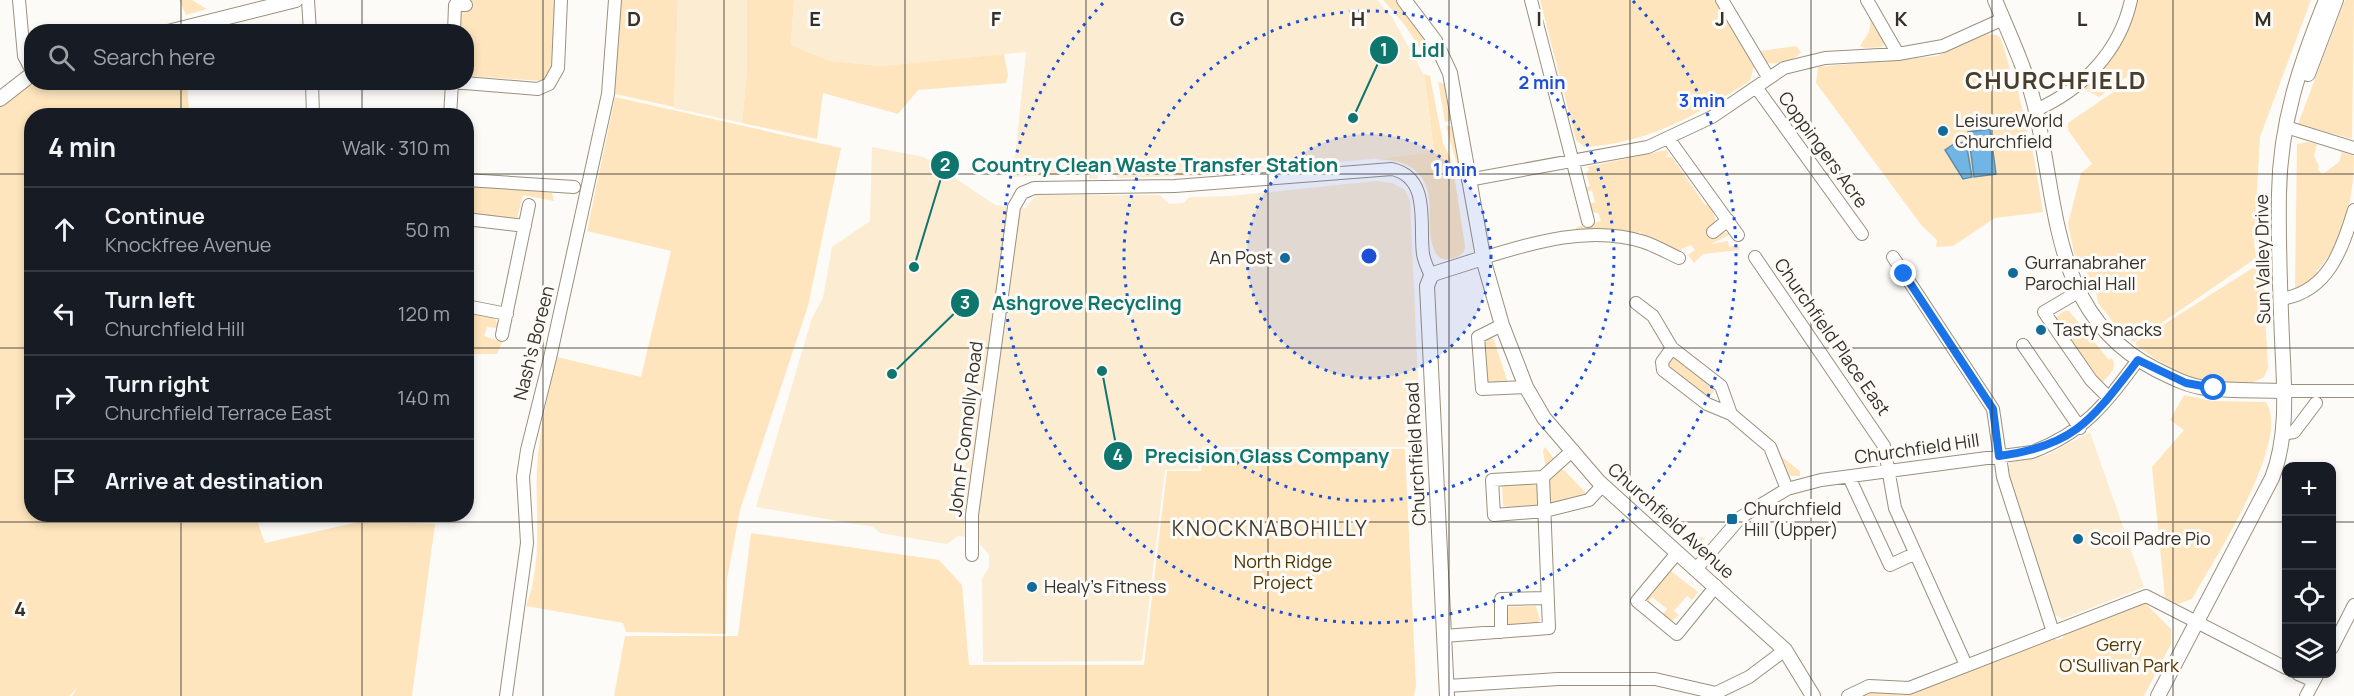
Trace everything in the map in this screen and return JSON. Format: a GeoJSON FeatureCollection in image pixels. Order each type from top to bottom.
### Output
{"type":"FeatureCollection","features":[{"type":"Feature","properties":{"kind":"street"},"geometry":{"type":"LineString","coordinates":[[19,0],[24,56]]}},
{"type":"Feature","properties":{"kind":"street"},"geometry":{"type":"LineString","coordinates":[[200,24],[296,0]]}},
{"type":"Feature","properties":{"kind":"street"},"geometry":{"type":"LineString","coordinates":[[308,0],[310,24]]}},
{"type":"Feature","properties":{"kind":"street"},"geometry":{"type":"LineString","coordinates":[[474,85],[538,89],[549,84],[558,68],[561,0]]}},
{"type":"Feature","properties":{"kind":"street","name":"Nash's Boreen"},"geometry":{"type":"LineString","coordinates":[[506,696],[527,543],[523,477],[527,450],[550,358],[608,94],[615,0]]}},
{"type":"Feature","properties":{"kind":"street","name":"Churchfield Avenue"},"geometry":{"type":"LineString","coordinates":[[1404,0],[1435,41],[1450,74],[1484,260],[1502,325],[1526,387],[1544,418],[1602,486],[1785,650],[1813,696]]}},
{"type":"Feature","properties":{"kind":"street"},"geometry":{"type":"LineString","coordinates":[[1532,0],[1588,220]]}},
{"type":"Feature","properties":{"kind":"street"},"geometry":{"type":"LineString","coordinates":[[1722,0],[1768,77]]}},
{"type":"Feature","properties":{"kind":"street"},"geometry":{"type":"LineString","coordinates":[[1867,0],[1898,54]]}},
{"type":"Feature","properties":{"kind":"street"},"geometry":{"type":"LineString","coordinates":[[1995,0],[2036,110],[2060,240],[2078,292],[2111,337],[2138,360],[2186,383],[2205,388],[2354,391]]}},
{"type":"Feature","properties":{"kind":"street"},"geometry":{"type":"LineString","coordinates":[[2036,110],[2061,99],[2103,62],[2121,33],[2131,0]]}},
{"type":"Feature","properties":{"kind":"street","name":"Sun Valley Drive"},"geometry":{"type":"LineString","coordinates":[[2158,696],[2272,478],[2280,454],[2284,391],[2279,193],[2281,147],[2286,127],[2296,110],[2324,17],[2326,0]]}},
{"type":"Feature","properties":{"kind":"street","name":"Sun Valley Drive"},"geometry":{"type":"LineString","coordinates":[[2324,17],[2336,0]]}},
{"type":"Feature","properties":{"kind":"street"},"geometry":{"type":"LineString","coordinates":[[454,24],[455,5],[466,5]]}},
{"type":"Feature","properties":{"kind":"street"},"geometry":{"type":"LineString","coordinates":[[1468,180],[1648,147],[1712,117],[1784,68],[1825,58],[1898,54],[1944,46],[2003,19]]}},
{"type":"Feature","properties":{"kind":"street"},"geometry":{"type":"LineString","coordinates":[[0,99],[24,80]]}},
{"type":"Feature","properties":{"kind":"street","name":"Coppingers Acre"},"geometry":{"type":"LineString","coordinates":[[1756,87],[1862,234]]}},
{"type":"Feature","properties":{"kind":"street"},"geometry":{"type":"LineString","coordinates":[[312,90],[313,108]]}},
{"type":"Feature","properties":{"kind":"street"},"geometry":{"type":"LineString","coordinates":[[450,108],[452,90]]}},
{"type":"Feature","properties":{"kind":"street"},"geometry":{"type":"LineString","coordinates":[[2286,127],[2354,148]]}},
{"type":"Feature","properties":{"kind":"street"},"geometry":{"type":"LineString","coordinates":[[1668,138],[1738,235]]}},
{"type":"Feature","properties":{"kind":"street","name":"John F Connolly Road"},"geometry":{"type":"LineString","coordinates":[[972,555],[972,515],[1014,207],[1022,193],[1034,188],[1175,186],[1392,169],[1407,175],[1417,187],[1423,254],[1431,276]]}},
{"type":"Feature","properties":{"kind":"street"},"geometry":{"type":"LineString","coordinates":[[474,181],[574,187]]}},
{"type":"Feature","properties":{"kind":"street"},"geometry":{"type":"LineString","coordinates":[[502,335],[529,205]]}},
{"type":"Feature","properties":{"kind":"street"},"geometry":{"type":"LineString","coordinates":[[2281,299],[2295,297],[2311,289],[2332,267],[2342,250],[2354,210]]}},
{"type":"Feature","properties":{"kind":"street"},"geometry":{"type":"LineString","coordinates":[[474,220],[525,226]]}},
{"type":"Feature","properties":{"kind":"street"},"geometry":{"type":"LineString","coordinates":[[1713,232],[1728,220]]}},
{"type":"Feature","properties":{"kind":"street"},"geometry":{"type":"LineString","coordinates":[[1431,276],[1535,241],[1592,236],[1644,242],[1679,258]]}},
{"type":"Feature","properties":{"kind":"street"},"geometry":{"type":"LineString","coordinates":[[1893,256],[1993,409],[2003,477],[2053,632]]}},
{"type":"Feature","properties":{"kind":"street","name":"Churchfield Place East"},"geometry":{"type":"LineString","coordinates":[[1755,257],[1875,429],[1884,446],[1895,508],[1966,665]]}},
{"type":"Feature","properties":{"kind":"street","name":"Churchfield Road"},"geometry":{"type":"LineString","coordinates":[[1431,276],[1427,286],[1429,349],[1447,691]]}},
{"type":"Feature","properties":{"kind":"street"},"geometry":{"type":"LineString","coordinates":[[2078,292],[2044,312],[2091,380],[2108,397]]}},
{"type":"Feature","properties":{"kind":"street"},"geometry":{"type":"LineString","coordinates":[[1636,303],[1653,316],[1672,348],[1721,386],[1731,414]]}},
{"type":"Feature","properties":{"kind":"street"},"geometry":{"type":"LineString","coordinates":[[474,308],[507,314]]}},
{"type":"Feature","properties":{"kind":"street"},"geometry":{"type":"LineString","coordinates":[[1502,325],[1478,337],[1482,389],[1526,387]]}},
{"type":"Feature","properties":{"kind":"street"},"geometry":{"type":"LineString","coordinates":[[2023,345],[2080,428]]}},
{"type":"Feature","properties":{"kind":"street"},"geometry":{"type":"LineString","coordinates":[[1672,348],[1662,362],[1663,369],[1707,404],[1731,414],[1770,447],[1787,489]]}},
{"type":"Feature","properties":{"kind":"street","name":"Churchfield Hill"},"geometry":{"type":"LineString","coordinates":[[1696,569],[1741,517],[1787,489],[1821,480],[2032,452],[2056,443],[2080,428],[2100,410],[2138,360]]}},
{"type":"Feature","properties":{"kind":"street"},"geometry":{"type":"LineString","coordinates":[[2282,434],[2294,432],[2316,403]]}},
{"type":"Feature","properties":{"kind":"street"},"geometry":{"type":"LineString","coordinates":[[1573,450],[1543,477],[1492,480],[1494,515],[1545,512],[1589,500],[1602,486]]}},
{"type":"Feature","properties":{"kind":"street"},"geometry":{"type":"LineString","coordinates":[[1444,636],[1549,628],[1543,477]]}},
{"type":"Feature","properties":{"kind":"street"},"geometry":{"type":"LineString","coordinates":[[1849,477],[1890,565],[1914,554]]}},
{"type":"Feature","properties":{"kind":"street"},"geometry":{"type":"LineString","coordinates":[[1677,553],[1637,601],[1677,634],[1716,586]]}},
{"type":"Feature","properties":{"kind":"street"},"geometry":{"type":"LineString","coordinates":[[1848,696],[1869,686],[1909,688],[2146,596],[2282,666]]}},
{"type":"Feature","properties":{"kind":"street"},"geometry":{"type":"LineString","coordinates":[[1501,632],[1501,599],[1548,598]]}},
{"type":"Feature","properties":{"kind":"street"},"geometry":{"type":"LineString","coordinates":[[2336,639],[2354,605]]}},
{"type":"Feature","properties":{"kind":"street"},"geometry":{"type":"LineString","coordinates":[[1447,691],[1558,679],[1655,679],[1716,693],[1749,677],[1785,650]]}},
{"type":"Feature","properties":{"kind":"street"},"geometry":{"type":"LineString","coordinates":[[2306,696],[2315,678]]}},
{"type":"Feature","properties":{"kind":"street"},"geometry":{"type":"LineString","coordinates":[[1670,682],[1672,696]]}},
{"type":"Feature","properties":{"kind":"shaded area"},"geometry":{"type":"Polygon","coordinates":[[[678,0],[747,0],[747,70],[742,123],[674,108],[678,0]]]}},
{"type":"Feature","properties":{"kind":"shaded area"},"geometry":{"type":"Polygon","coordinates":[[[794,0],[1377,0],[1392,17],[1424,75],[1434,153],[1236,172],[1230,165],[1221,166],[1216,175],[1117,178],[1113,169],[1103,168],[1096,179],[1089,179],[1089,175],[1081,174],[1013,177],[1026,52],[881,66],[830,61],[791,45],[794,0]]]}},
{"type":"Feature","properties":{"kind":"shaded area"},"geometry":{"type":"Polygon","coordinates":[[[872,147],[924,157],[995,205],[1026,208],[1036,195],[1160,195],[1169,204],[1184,203],[1189,197],[1230,196],[1377,181],[1392,183],[1404,189],[1410,200],[1421,447],[1202,447],[1198,469],[1165,470],[1142,661],[983,662],[982,579],[989,567],[989,555],[980,544],[979,538],[958,536],[947,544],[880,533],[873,527],[756,507],[812,318],[823,298],[832,247],[870,221],[872,147]]]}},
{"type":"Feature","properties":{"kind":"shaded area","name":"Scoil Padre Pio"},"geometry":{"type":"Polygon","coordinates":[[[2090,432],[2144,587],[2063,619],[2053,614],[2006,474],[2011,462],[2047,455],[2090,432]]]}},
{"type":"Feature","properties":{"kind":"green space"},"geometry":{"type":"Polygon","coordinates":[[[179,0],[192,0],[207,9],[186,15],[179,0]]]}},
{"type":"Feature","properties":{"kind":"green space"},"geometry":{"type":"Polygon","coordinates":[[[469,0],[555,0],[552,70],[544,81],[474,76],[474,24],[459,24],[460,13],[469,11],[469,0]]]}},
{"type":"Feature","properties":{"kind":"green space"},"geometry":{"type":"Polygon","coordinates":[[[621,0],[678,0],[674,107],[615,94],[621,0]]]}},
{"type":"Feature","properties":{"kind":"green space"},"geometry":{"type":"Polygon","coordinates":[[[747,0],[794,0],[791,45],[830,61],[881,66],[1004,54],[1008,75],[1006,83],[918,90],[898,114],[823,93],[817,139],[742,123],[747,70],[747,0]]]}},
{"type":"Feature","properties":{"kind":"green space"},"geometry":{"type":"Polygon","coordinates":[[[1383,0],[1398,0],[1426,40],[1424,54],[1404,24],[1383,0]]]}},
{"type":"Feature","properties":{"kind":"green space"},"geometry":{"type":"Polygon","coordinates":[[[1540,0],[1715,0],[1754,66],[1750,81],[1672,125],[1630,140],[1584,147],[1576,140],[1540,0]]]}},
{"type":"Feature","properties":{"kind":"green space"},"geometry":{"type":"Polygon","coordinates":[[[2136,0],[2311,0],[2260,137],[2254,242],[2256,258],[2134,342],[2121,332],[2098,303],[2095,286],[2074,253],[2068,224],[2081,173],[2092,164],[2068,130],[2068,123],[2135,77],[2132,73],[2099,97],[2081,87],[2136,0]]]}},
{"type":"Feature","properties":{"kind":"green space"},"geometry":{"type":"Polygon","coordinates":[[[2345,0],[2354,0],[2352,139],[2298,124],[2345,0]]]}},
{"type":"Feature","properties":{"kind":"green space"},"geometry":{"type":"Polygon","coordinates":[[[1871,17],[1886,41],[1882,47],[1860,46],[1869,32],[1871,17]]]}},
{"type":"Feature","properties":{"kind":"green space"},"geometry":{"type":"Polygon","coordinates":[[[1986,34],[1997,35],[2001,39],[2010,69],[2008,75],[2011,88],[2018,91],[2034,158],[2043,212],[1995,218],[1953,246],[1936,247],[1937,240],[1922,226],[1816,83],[1818,67],[1937,56],[1986,34]]]}},
{"type":"Feature","properties":{"kind":"green space"},"geometry":{"type":"Polygon","coordinates":[[[1796,46],[1801,52],[1784,62],[1764,62],[1758,54],[1760,51],[1796,46]]]}},
{"type":"Feature","properties":{"kind":"green space"},"geometry":{"type":"Polygon","coordinates":[[[1424,74],[1430,76],[1443,143],[1452,161],[1465,246],[1464,252],[1448,260],[1436,254],[1431,240],[1428,190],[1424,181],[1409,166],[1375,159],[1434,152],[1424,74]]]}},
{"type":"Feature","properties":{"kind":"green space"},"geometry":{"type":"Polygon","coordinates":[[[1438,82],[1445,84],[1454,120],[1445,122],[1438,82]]]}},
{"type":"Feature","properties":{"kind":"green space"},"geometry":{"type":"Polygon","coordinates":[[[24,88],[24,90],[188,90],[189,108],[24,108],[24,522],[258,522],[265,543],[359,522],[435,524],[412,696],[72,696],[78,687],[69,696],[0,696],[0,105],[24,88]]]}},
{"type":"Feature","properties":{"kind":"green space"},"geometry":{"type":"Polygon","coordinates":[[[615,97],[841,148],[808,306],[740,510],[727,579],[726,634],[626,632],[623,623],[526,606],[532,588],[537,550],[539,443],[557,357],[641,377],[671,251],[587,231],[615,97]]]}},
{"type":"Feature","properties":{"kind":"green space"},"geometry":{"type":"Polygon","coordinates":[[[1446,126],[1454,126],[1455,129],[1462,183],[1446,126]]]}},
{"type":"Feature","properties":{"kind":"green space"},"geometry":{"type":"Polygon","coordinates":[[[2307,142],[2317,144],[2314,156],[2319,166],[2318,170],[2323,174],[2339,162],[2342,152],[2354,156],[2354,171],[2350,202],[2341,233],[2326,260],[2316,271],[2319,274],[2295,291],[2297,144],[2307,142]]]}},
{"type":"Feature","properties":{"kind":"green space"},"geometry":{"type":"Polygon","coordinates":[[[1666,150],[1669,153],[1666,157],[1672,157],[1705,205],[1708,204],[1721,232],[1731,234],[1711,244],[1728,241],[1729,247],[1738,245],[1740,250],[1703,254],[1694,263],[1688,255],[1695,250],[1691,245],[1677,251],[1643,237],[1640,231],[1635,235],[1574,232],[1577,227],[1601,221],[1598,213],[1590,212],[1588,205],[1595,202],[1592,190],[1585,192],[1583,188],[1590,186],[1586,174],[1589,169],[1587,167],[1666,150]]]}},
{"type":"Feature","properties":{"kind":"green space"},"geometry":{"type":"Polygon","coordinates":[[[474,185],[552,193],[554,201],[523,195],[517,218],[474,214],[474,185]]]}},
{"type":"Feature","properties":{"kind":"green space"},"geometry":{"type":"Polygon","coordinates":[[[2262,262],[2268,368],[2264,377],[2249,383],[2232,385],[2197,379],[2164,364],[2136,345],[2136,342],[2262,262]]]}},
{"type":"Feature","properties":{"kind":"green space"},"geometry":{"type":"Polygon","coordinates":[[[474,311],[491,316],[497,323],[498,328],[487,327],[484,336],[502,342],[497,354],[474,354],[474,311]]]}},
{"type":"Feature","properties":{"kind":"green space"},"geometry":{"type":"Polygon","coordinates":[[[2064,311],[2069,311],[2109,360],[2112,358],[2113,369],[2101,384],[2054,319],[2064,311]]]}},
{"type":"Feature","properties":{"kind":"green space"},"geometry":{"type":"Polygon","coordinates":[[[1488,336],[1494,340],[1508,383],[1489,384],[1486,381],[1483,339],[1488,336]]]}},
{"type":"Feature","properties":{"kind":"green space"},"geometry":{"type":"Polygon","coordinates":[[[1675,357],[1716,388],[1708,399],[1668,368],[1667,361],[1675,357]]]}},
{"type":"Feature","properties":{"kind":"green space"},"geometry":{"type":"Polygon","coordinates":[[[2184,395],[2212,401],[2266,402],[2271,420],[2268,444],[2260,471],[2247,501],[2192,599],[2178,604],[2165,598],[2152,467],[2184,430],[2170,420],[2184,395]]]}},
{"type":"Feature","properties":{"kind":"green space"},"geometry":{"type":"Polygon","coordinates":[[[1545,447],[1556,461],[1546,469],[1543,451],[1545,447]]]}},
{"type":"Feature","properties":{"kind":"green space","name":"North Ridge Project"},"geometry":{"type":"Polygon","coordinates":[[[1203,449],[1405,449],[1416,686],[1414,696],[614,696],[625,636],[738,636],[751,533],[939,560],[962,585],[969,665],[1144,665],[1167,471],[1201,471],[1203,449]]]}},
{"type":"Feature","properties":{"kind":"green space"},"geometry":{"type":"Polygon","coordinates":[[[1782,457],[1800,471],[1800,476],[1790,476],[1782,457]]]}},
{"type":"Feature","properties":{"kind":"green space"},"geometry":{"type":"Polygon","coordinates":[[[1558,469],[1564,470],[1587,494],[1578,500],[1555,502],[1553,506],[1549,503],[1550,481],[1558,469]]]}},
{"type":"Feature","properties":{"kind":"green space"},"geometry":{"type":"Polygon","coordinates":[[[1533,483],[1538,487],[1536,506],[1509,508],[1503,505],[1502,484],[1533,483]]]}},
{"type":"Feature","properties":{"kind":"green space"},"geometry":{"type":"Polygon","coordinates":[[[1675,534],[1679,534],[1706,538],[1692,547],[1675,534]]]}},
{"type":"Feature","properties":{"kind":"green space"},"geometry":{"type":"Polygon","coordinates":[[[1671,571],[1698,592],[1692,600],[1687,596],[1674,611],[1679,615],[1672,621],[1663,614],[1667,609],[1652,597],[1648,602],[1644,598],[1650,589],[1654,591],[1671,571]]]}},
{"type":"Feature","properties":{"kind":"green space","name":"Gerry O'Sullivan Park"},"geometry":{"type":"Polygon","coordinates":[[[2140,604],[2146,604],[2171,629],[2171,644],[2144,696],[1860,696],[1868,692],[1905,695],[2052,638],[2058,640],[2063,638],[2064,633],[2140,604]]]}},
{"type":"Feature","properties":{"kind":"green space"},"geometry":{"type":"Polygon","coordinates":[[[1536,606],[1540,621],[1537,624],[1507,626],[1506,607],[1536,606]]]}},
{"type":"Feature","properties":{"kind":"water"},"geometry":{"type":"Polygon","coordinates":[[[1990,129],[1996,174],[1974,177],[1968,132],[1990,129]]]}},
{"type":"Feature","properties":{"kind":"water"},"geometry":{"type":"Polygon","coordinates":[[[1966,142],[1972,177],[1963,179],[1945,150],[1954,144],[1966,142]]]}},
{"type":"Feature","properties":{"kind":"place","name":"Lidl"},"geometry":{"type":"Point","coordinates":[1353,118]}},
{"type":"Feature","properties":{"kind":"place","name":"LeisureWorld Churchfield"},"geometry":{"type":"Point","coordinates":[1943,131]}},
{"type":"Feature","properties":{"kind":"place","name":"An Post"},"geometry":{"type":"Point","coordinates":[1285,258]}},
{"type":"Feature","properties":{"kind":"place","name":"Country Clean Waste Transfer Station"},"geometry":{"type":"Point","coordinates":[914,267]}},
{"type":"Feature","properties":{"kind":"place","name":"Gurranabraher Parochial Hall"},"geometry":{"type":"Point","coordinates":[2013,273]}},
{"type":"Feature","properties":{"kind":"place","name":"Tasty Snacks"},"geometry":{"type":"Point","coordinates":[2041,330]}},
{"type":"Feature","properties":{"kind":"place","name":"Precision Glass Company"},"geometry":{"type":"Point","coordinates":[1102,371]}},
{"type":"Feature","properties":{"kind":"place","name":"Ashgrove Recycling"},"geometry":{"type":"Point","coordinates":[892,374]}},
{"type":"Feature","properties":{"kind":"place","name":"Churchfield Hill (Upper)"},"geometry":{"type":"Point","coordinates":[1732,519]}},
{"type":"Feature","properties":{"kind":"place","name":"Scoil Padre Pio"},"geometry":{"type":"Point","coordinates":[2078,539]}},
{"type":"Feature","properties":{"kind":"place","name":"Healy’s Fitness"},"geometry":{"type":"Point","coordinates":[1032,587]}},
{"type":"Feature","properties":{"kind":"district","name":"CHURCHFIELD"},"geometry":{"type":"Point","coordinates":[2056,81]}},
{"type":"Feature","properties":{"kind":"district","name":"KNOCKNABOHILLY"},"geometry":{"type":"Point","coordinates":[1270,529]}},
{"type":"Feature","properties":{"kind":"route"},"geometry":{"type":"LineString","coordinates":[[1904,274],[1993,409],[1999,456],[2032,452],[2056,443],[2080,428],[2100,410],[2138,360],[2186,383],[2214,388]]}}]}
